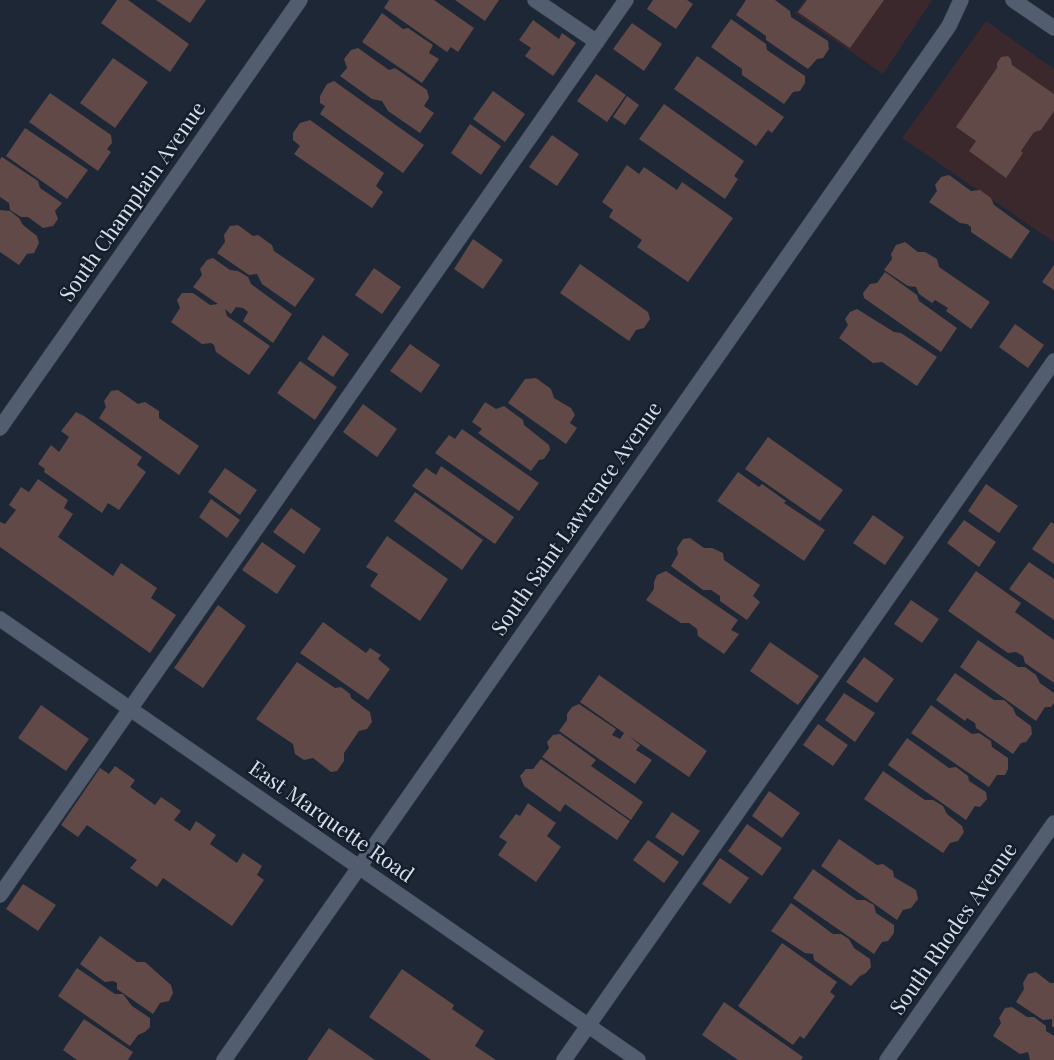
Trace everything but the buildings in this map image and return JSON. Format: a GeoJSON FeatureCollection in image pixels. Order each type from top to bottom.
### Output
{"type":"FeatureCollection","features":[{"type":"Feature","properties":{"kind":"street","name":"South Champlain Avenue"},"geometry":{"type":"LineString","coordinates":[[0,428],[300,0]]}},
{"type":"Feature","properties":{"kind":"street"},"geometry":{"type":"LineString","coordinates":[[535,0],[597,42]]}},
{"type":"Feature","properties":{"kind":"street"},"geometry":{"type":"LineString","coordinates":[[0,896],[626,0]]}},
{"type":"Feature","properties":{"kind":"street","name":"South Saint Lawrence Avenue"},"geometry":{"type":"LineString","coordinates":[[224,1060],[949,26],[961,0]]}},
{"type":"Feature","properties":{"kind":"street"},"geometry":{"type":"LineString","coordinates":[[1013,0],[1054,28]]}},
{"type":"Feature","properties":{"kind":"street"},"geometry":{"type":"LineString","coordinates":[[564,1060],[1054,361]]}},
{"type":"Feature","properties":{"kind":"street","name":"East Marquette Road"},"geometry":{"type":"LineString","coordinates":[[0,619],[639,1060]]}},
{"type":"Feature","properties":{"kind":"street","name":"South Rhodes Avenue"},"geometry":{"type":"LineString","coordinates":[[887,1060],[1054,823]]}},
{"type":"Feature","properties":{"kind":"shaded area"},"geometry":{"type":"Polygon","coordinates":[[[805,0],[932,0],[883,74],[795,13],[805,0]]]}},
{"type":"Feature","properties":{"kind":"shaded area"},"geometry":{"type":"Polygon","coordinates":[[[986,21],[1054,69],[1054,242],[902,138],[986,21]]]}}]}
